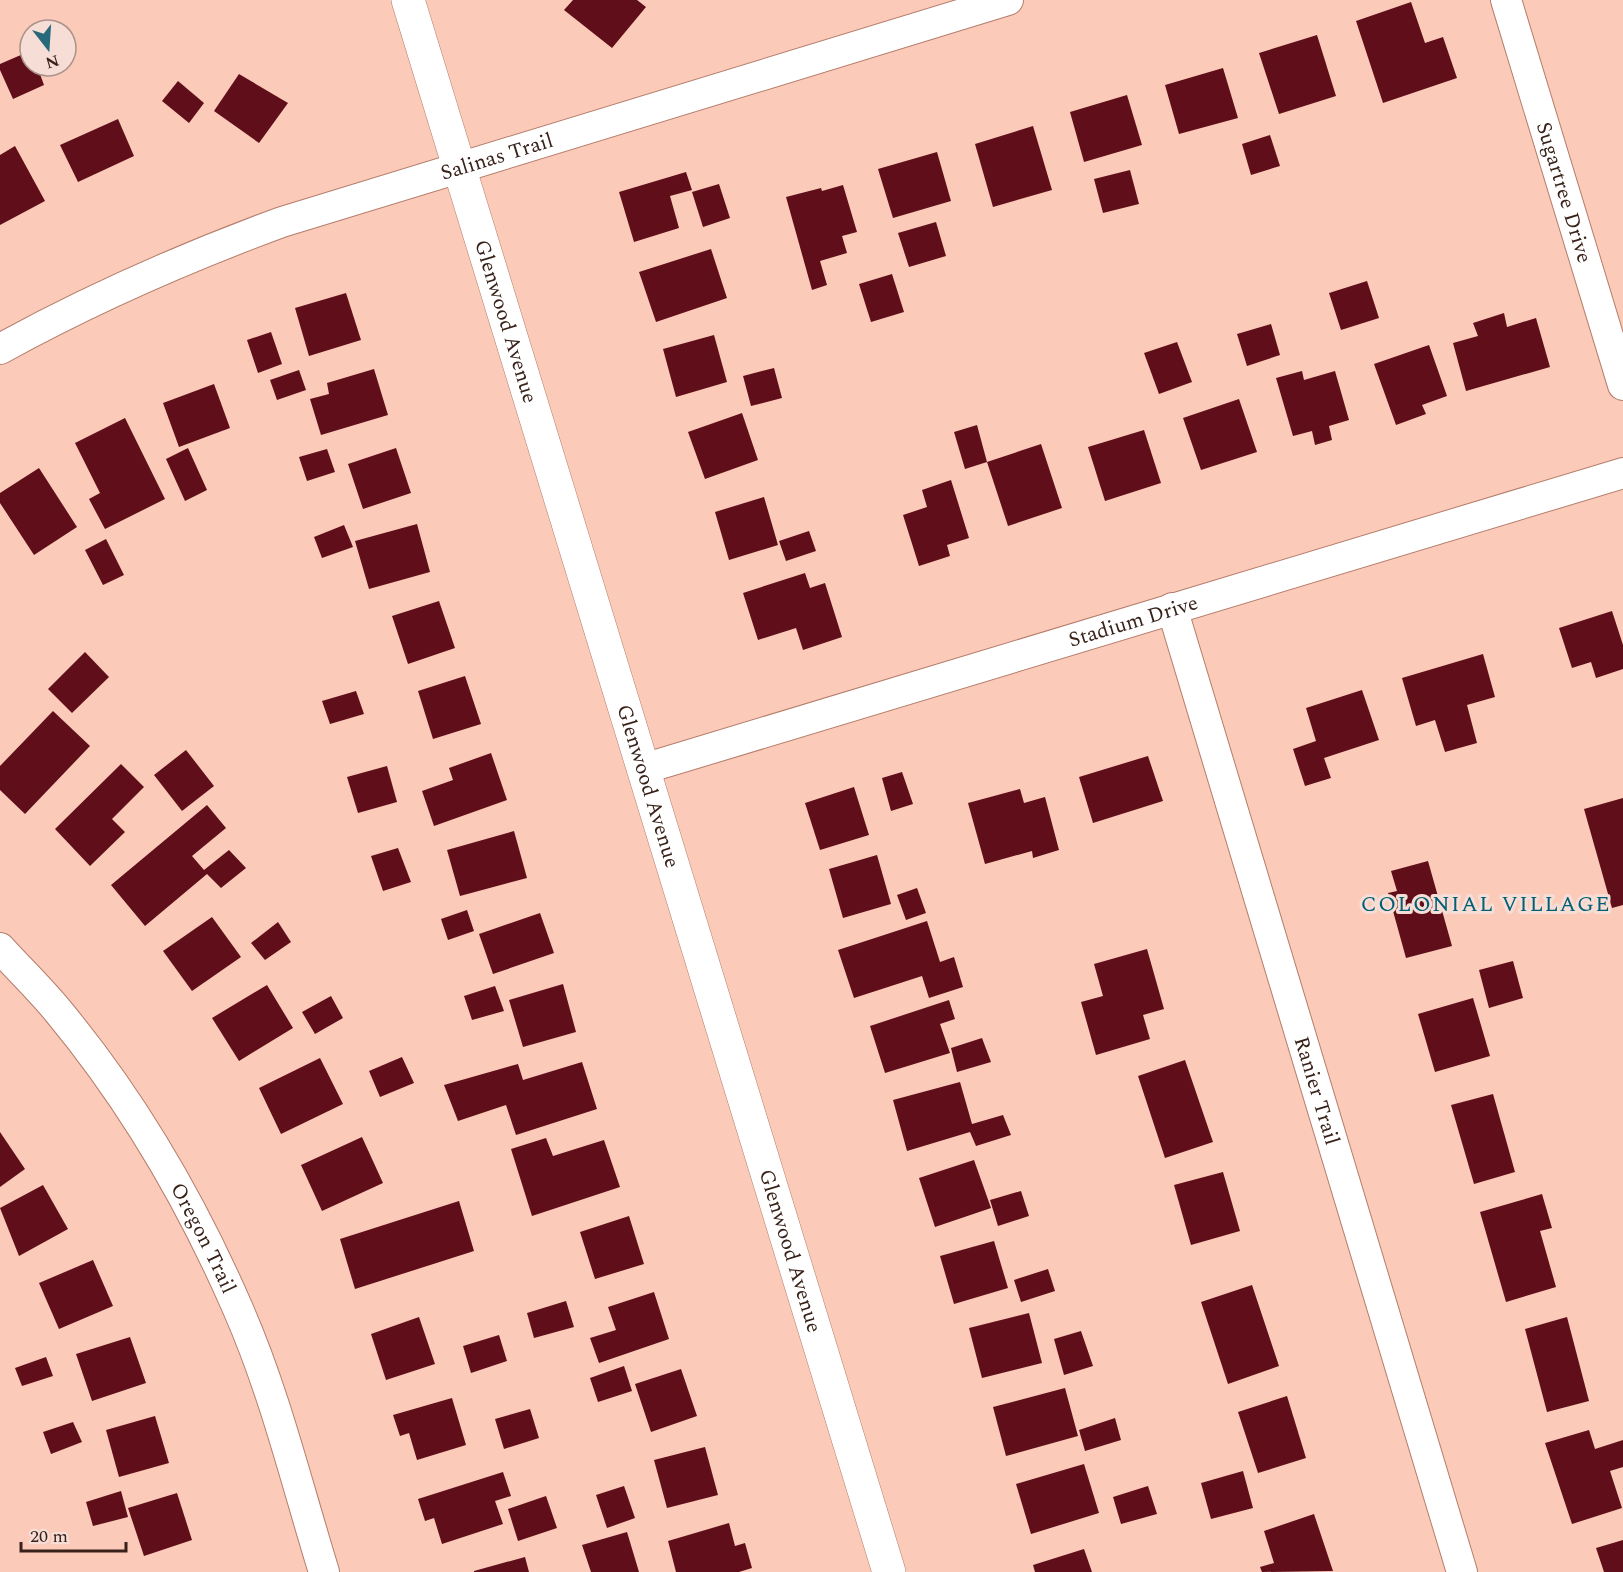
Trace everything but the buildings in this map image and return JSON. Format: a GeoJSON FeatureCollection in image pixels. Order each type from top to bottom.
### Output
{"type":"FeatureCollection","features":[{"type":"Feature","properties":{"kind":"street","name":"Glenwood Avenue"},"geometry":{"type":"LineString","coordinates":[[408,0],[889,1572]]}},
{"type":"Feature","properties":{"kind":"street","name":"Salinas Trail"},"geometry":{"type":"LineString","coordinates":[[0,349],[120,286],[192,255],[282,222],[1008,0]]}},
{"type":"Feature","properties":{"kind":"street","name":"Sugartree Drive"},"geometry":{"type":"LineString","coordinates":[[1506,0],[1623,385]]}},
{"type":"Feature","properties":{"kind":"street","name":"Stadium Drive"},"geometry":{"type":"LineString","coordinates":[[643,769],[1623,472]]}},
{"type":"Feature","properties":{"kind":"street","name":"Ranier Trail"},"geometry":{"type":"LineString","coordinates":[[1172,608],[1462,1572]]}},
{"type":"Feature","properties":{"kind":"street","name":"Oregon Trail"},"geometry":{"type":"LineString","coordinates":[[0,948],[58,1012],[130,1108],[192,1213],[239,1311],[275,1412],[324,1572]]}},
{"type":"Feature","properties":{"kind":"district","name":"COLONIAL VILLAGE"},"geometry":{"type":"Point","coordinates":[1486,903]}}]}
